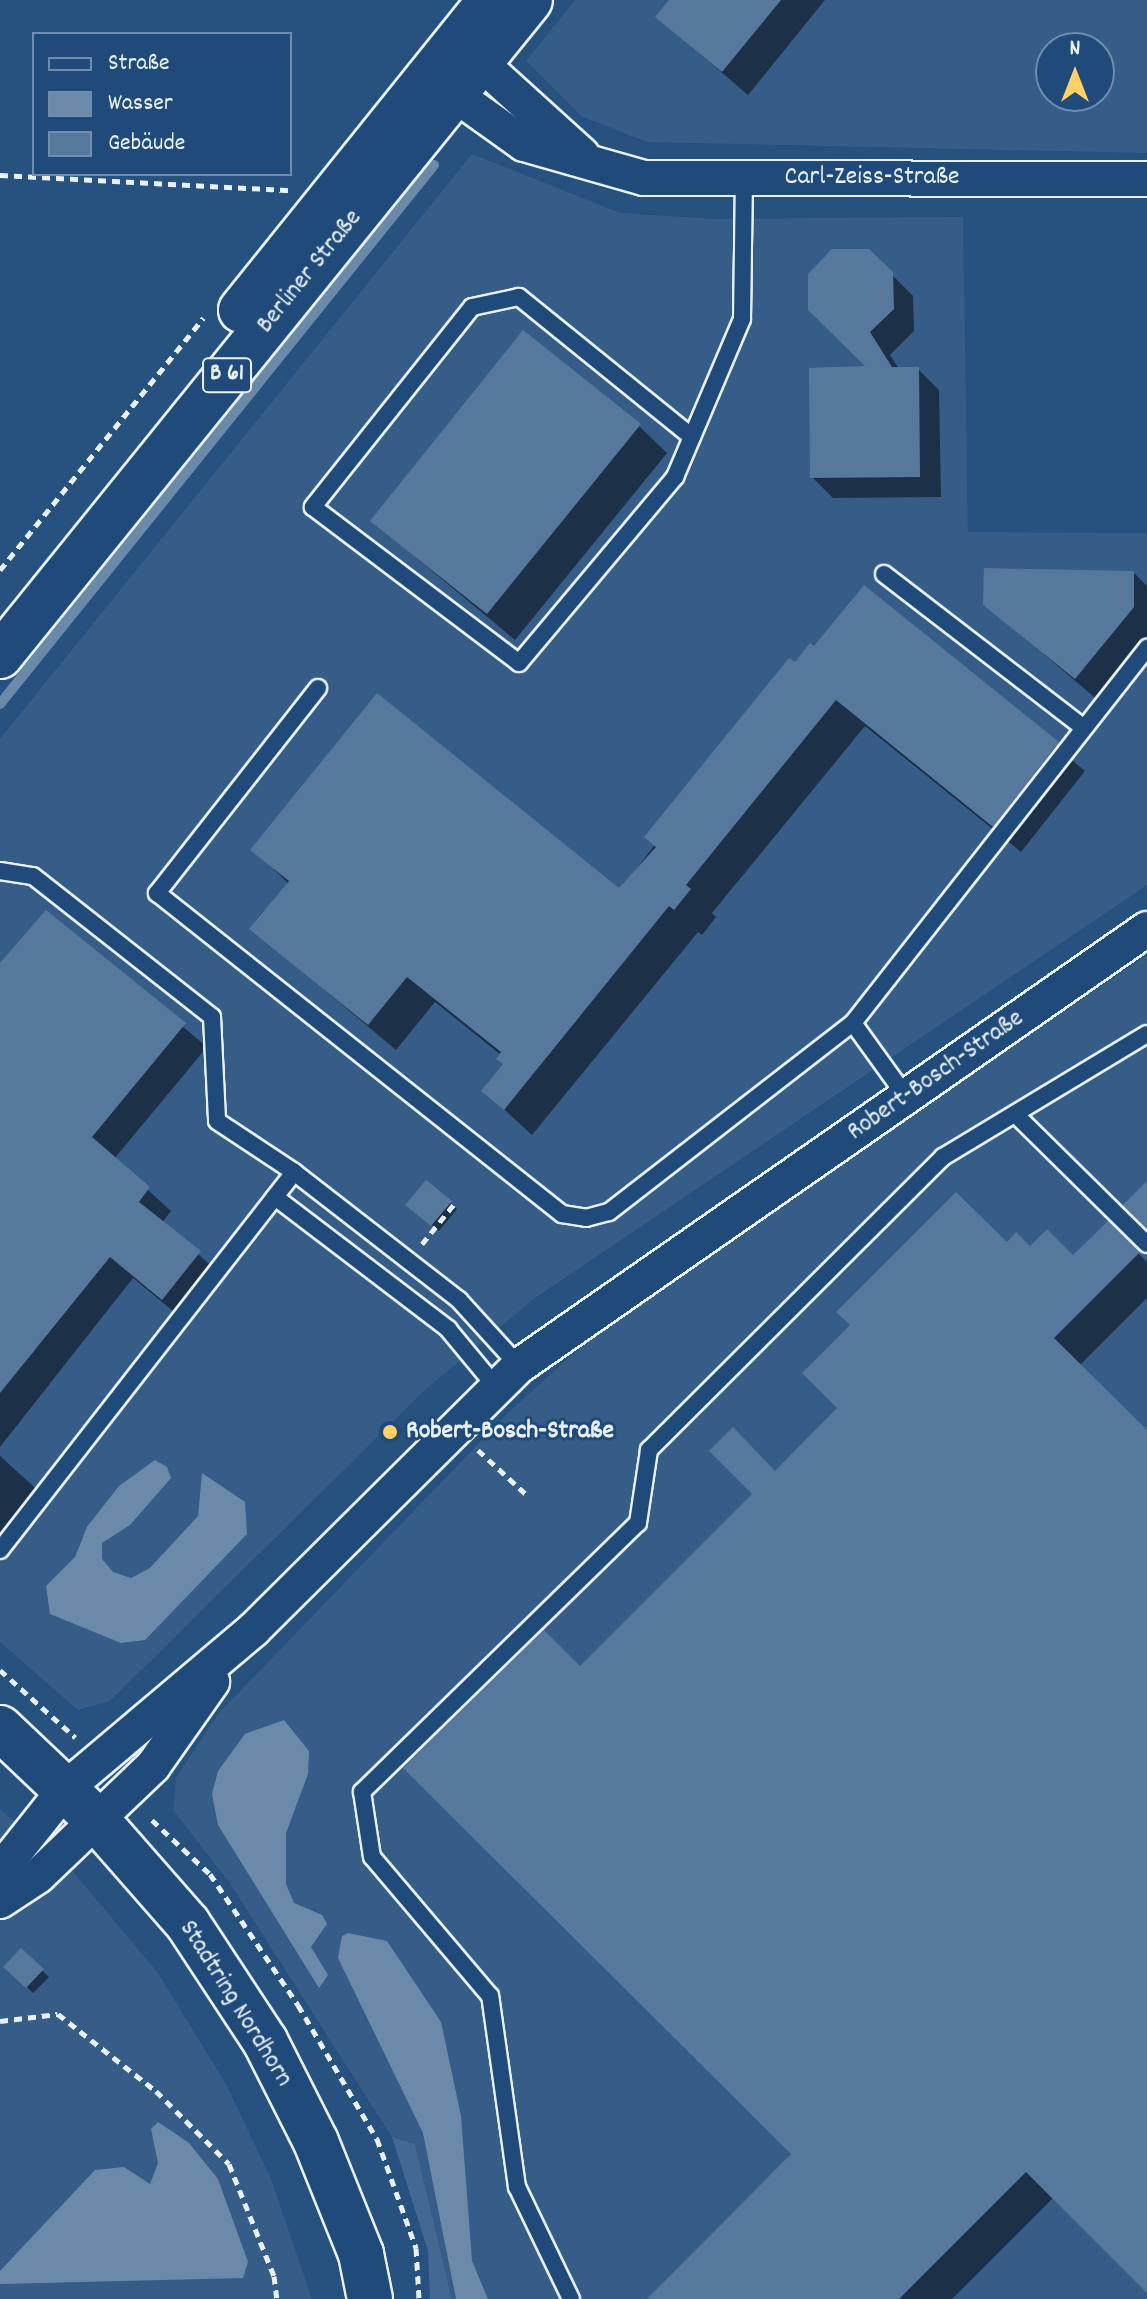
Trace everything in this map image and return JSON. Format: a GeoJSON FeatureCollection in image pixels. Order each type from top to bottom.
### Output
{"type":"FeatureCollection","features":[{"type":"Feature","properties":{"kind":"main road","name":"Berliner Straße"},"geometry":{"type":"LineString","coordinates":[[469,51],[490,0]]}},
{"type":"Feature","properties":{"kind":"main road","name":"Berliner Straße"},"geometry":{"type":"LineString","coordinates":[[0,656],[469,51],[530,0]]}},
{"type":"Feature","properties":{"kind":"main road","name":"Berliner Straße"},"geometry":{"type":"LineString","coordinates":[[0,609],[323,206],[442,86]]}},
{"type":"Feature","properties":{"kind":"main road","name":"Stadtring Nordhorn"},"geometry":{"type":"LineString","coordinates":[[0,1728],[97,1820],[188,1924],[265,2041],[316,2142],[361,2254],[370,2299]]}},
{"type":"Feature","properties":{"kind":"street","name":"Carl-Zeiss-Straße"},"geometry":{"type":"LineString","coordinates":[[469,51],[538,121],[598,168]]}},
{"type":"Feature","properties":{"kind":"street","name":"Carl-Zeiss-Straße"},"geometry":{"type":"LineString","coordinates":[[442,86],[524,144],[598,168],[644,178],[1147,179]]}},
{"type":"Feature","properties":{"kind":"street","name":"Robert-Bosch-Straße"},"geometry":{"type":"LineString","coordinates":[[66,1788],[254,1629],[507,1376],[1147,929]]}},
{"type":"Feature","properties":{"kind":"street","name":"Robert-Bosch-Straße"},"geometry":{"type":"LineString","coordinates":[[97,1820],[153,1766],[254,1629]]}},
{"type":"Feature","properties":{"kind":"street"},"geometry":{"type":"LineString","coordinates":[[0,1871],[66,1788]]}},
{"type":"Feature","properties":{"kind":"street"},"geometry":{"type":"LineString","coordinates":[[0,1901],[38,1876],[97,1820]]}},
{"type":"Feature","properties":{"kind":"lane"},"geometry":{"type":"LineString","coordinates":[[692,437],[519,297],[507,299],[472,307],[313,507],[519,663],[675,477],[692,437],[742,319],[744,178]]}},
{"type":"Feature","properties":{"kind":"lane"},"geometry":{"type":"LineString","coordinates":[[884,574],[1084,728]]}},
{"type":"Feature","properties":{"kind":"lane"},"geometry":{"type":"LineString","coordinates":[[318,688],[157,893],[562,1214],[586,1218],[609,1212],[853,1023],[1147,648]]}},
{"type":"Feature","properties":{"kind":"lane"},"geometry":{"type":"LineString","coordinates":[[0,871],[33,876],[212,1017],[217,1121],[294,1172],[459,1300],[507,1376]]}},
{"type":"Feature","properties":{"kind":"lane"},"geometry":{"type":"LineString","coordinates":[[853,1023],[907,1098]]}},
{"type":"Feature","properties":{"kind":"lane"},"geometry":{"type":"LineString","coordinates":[[571,2299],[517,2187],[490,1996],[372,1857],[362,1792],[638,1523],[649,1450],[943,1157],[1017,1116],[1147,1034]]}},
{"type":"Feature","properties":{"kind":"lane"},"geometry":{"type":"LineString","coordinates":[[1017,1116],[1147,1244]]}},
{"type":"Feature","properties":{"kind":"lane"},"geometry":{"type":"LineString","coordinates":[[0,1550],[294,1172]]}},
{"type":"Feature","properties":{"kind":"lane"},"geometry":{"type":"LineString","coordinates":[[275,1197],[507,1376]]}},
{"type":"Feature","properties":{"kind":"path"},"geometry":{"type":"LineString","coordinates":[[0,175],[285,188],[323,206]]}},
{"type":"Feature","properties":{"kind":"path"},"geometry":{"type":"LineString","coordinates":[[409,1261],[454,1204]]}},
{"type":"Feature","properties":{"kind":"path"},"geometry":{"type":"LineString","coordinates":[[454,1427],[527,1495]]}},
{"type":"Feature","properties":{"kind":"path"},"geometry":{"type":"LineString","coordinates":[[0,1670],[65,1724],[81,1743]]}},
{"type":"Feature","properties":{"kind":"path"},"geometry":{"type":"LineString","coordinates":[[148,1817],[164,1830]]}},
{"type":"Feature","properties":{"kind":"path"},"geometry":{"type":"LineString","coordinates":[[0,2021],[58,2014],[156,2091],[229,2164],[274,2276],[277,2299]]}},
{"type":"Feature","properties":{"kind":"shaded area"},"geometry":{"type":"Polygon","coordinates":[[[575,0],[1147,0],[1147,153],[647,142],[581,116],[526,61],[575,0]]]}},
{"type":"Feature","properties":{"kind":"shaded area"},"geometry":{"type":"Polygon","coordinates":[[[472,154],[620,213],[713,219],[963,217],[968,532],[1147,533],[1147,885],[535,1298],[425,1390],[110,1701],[78,1710],[0,1642],[0,739],[472,154]]]}},
{"type":"Feature","properties":{"kind":"shaded area"},"geometry":{"type":"Polygon","coordinates":[[[1147,955],[1147,2299],[452,2299],[415,2144],[392,2137],[229,1882],[173,1810],[176,1778],[218,1714],[512,1409],[571,1356],[666,1281],[1147,955]]]}},
{"type":"Feature","properties":{"kind":"shaded area"},"geometry":{"type":"Polygon","coordinates":[[[0,1809],[70,1868],[158,1973],[226,2084],[271,2179],[312,2299],[0,2299],[0,1809]]]}},
{"type":"Feature","properties":{"kind":"shaded area"},"geometry":{"type":"Polygon","coordinates":[[[392,2137],[415,2144],[452,2299],[430,2299],[428,2251],[392,2137]]]}},
{"type":"Feature","properties":{"kind":"water"},"geometry":{"type":"Polygon","coordinates":[[[155,1460],[167,1467],[171,1478],[130,1525],[102,1543],[102,1559],[113,1572],[131,1578],[150,1568],[198,1516],[202,1473],[245,1502],[247,1534],[145,1640],[121,1643],[50,1614],[46,1586],[75,1557],[87,1527],[119,1486],[155,1460]]]}},
{"type":"Feature","properties":{"kind":"water"},"geometry":{"type":"Polygon","coordinates":[[[284,1720],[309,1751],[308,1774],[286,1833],[286,1884],[294,1903],[322,1915],[327,1924],[311,1947],[328,1975],[319,1988],[218,1825],[212,1794],[218,1771],[245,1734],[284,1720]]]}},
{"type":"Feature","properties":{"kind":"water"},"geometry":{"type":"Polygon","coordinates":[[[348,1933],[387,1941],[441,2022],[461,2116],[472,2261],[488,2299],[456,2299],[423,2133],[338,1958],[342,1936],[348,1933]]]}},
{"type":"Feature","properties":{"kind":"water"},"geometry":{"type":"Polygon","coordinates":[[[158,2122],[189,2143],[218,2179],[248,2262],[243,2278],[0,2284],[0,2271],[95,2170],[124,2167],[150,2184],[158,2163],[151,2129],[158,2122]]]}},
{"type":"Feature","properties":{"kind":"building"},"geometry":{"type":"Polygon","coordinates":[[[669,0],[781,0],[722,72],[655,17],[669,0]]]}},
{"type":"Feature","properties":{"kind":"building"},"geometry":{"type":"Polygon","coordinates":[[[832,249],[869,249],[893,272],[894,309],[870,332],[892,367],[919,367],[920,477],[810,478],[809,368],[865,366],[808,310],[808,274],[832,249]]]}},
{"type":"Feature","properties":{"kind":"building"},"geometry":{"type":"Polygon","coordinates":[[[523,330],[641,424],[487,614],[370,521],[523,330]]]}},
{"type":"Feature","properties":{"kind":"building"},"geometry":{"type":"Polygon","coordinates":[[[984,568],[1134,571],[1134,607],[1075,679],[983,605],[984,568]]]}},
{"type":"Feature","properties":{"kind":"building"},"geometry":{"type":"Polygon","coordinates":[[[864,585],[1059,742],[993,827],[836,700],[686,885],[691,889],[674,910],[669,906],[504,1110],[481,1091],[503,1064],[496,1059],[501,1052],[407,977],[368,1025],[249,929],[289,881],[250,850],[377,693],[619,888],[656,847],[644,837],[789,658],[795,662],[810,643],[814,646],[864,585]]]}},
{"type":"Feature","properties":{"kind":"building"},"geometry":{"type":"Polygon","coordinates":[[[46,910],[186,1023],[92,1137],[150,1187],[139,1202],[201,1251],[162,1300],[110,1257],[0,1393],[0,963],[46,910]]]}},
{"type":"Feature","properties":{"kind":"building"},"geometry":{"type":"Polygon","coordinates":[[[426,1180],[452,1201],[431,1226],[405,1205],[426,1180]]]}},
{"type":"Feature","properties":{"kind":"building"},"geometry":{"type":"Polygon","coordinates":[[[1147,1181],[1147,1229],[1123,1205],[1147,1181]]]}},
{"type":"Feature","properties":{"kind":"building"},"geometry":{"type":"Polygon","coordinates":[[[956,1192],[1007,1242],[1016,1232],[1030,1246],[1047,1229],[1073,1255],[1108,1221],[1140,1252],[1054,1338],[1147,1430],[1147,2293],[1026,2172],[899,2299],[647,2299],[791,2154],[403,1768],[544,1630],[580,1666],[752,1494],[709,1451],[733,1427],[775,1471],[837,1408],[802,1373],[850,1325],[836,1312],[956,1192]]]}},
{"type":"Feature","properties":{"kind":"building"},"geometry":{"type":"Polygon","coordinates":[[[21,1948],[44,1969],[26,1988],[3,1967],[21,1948]]]}},
{"type":"Feature","properties":{"kind":"waterway"},"geometry":{"type":"LineString","coordinates":[[0,704],[434,165]]}},
{"type":"Feature","properties":{"kind":"place","name":"Robert-Bosch-Straße"},"geometry":{"type":"Point","coordinates":[390,1432]}}]}
